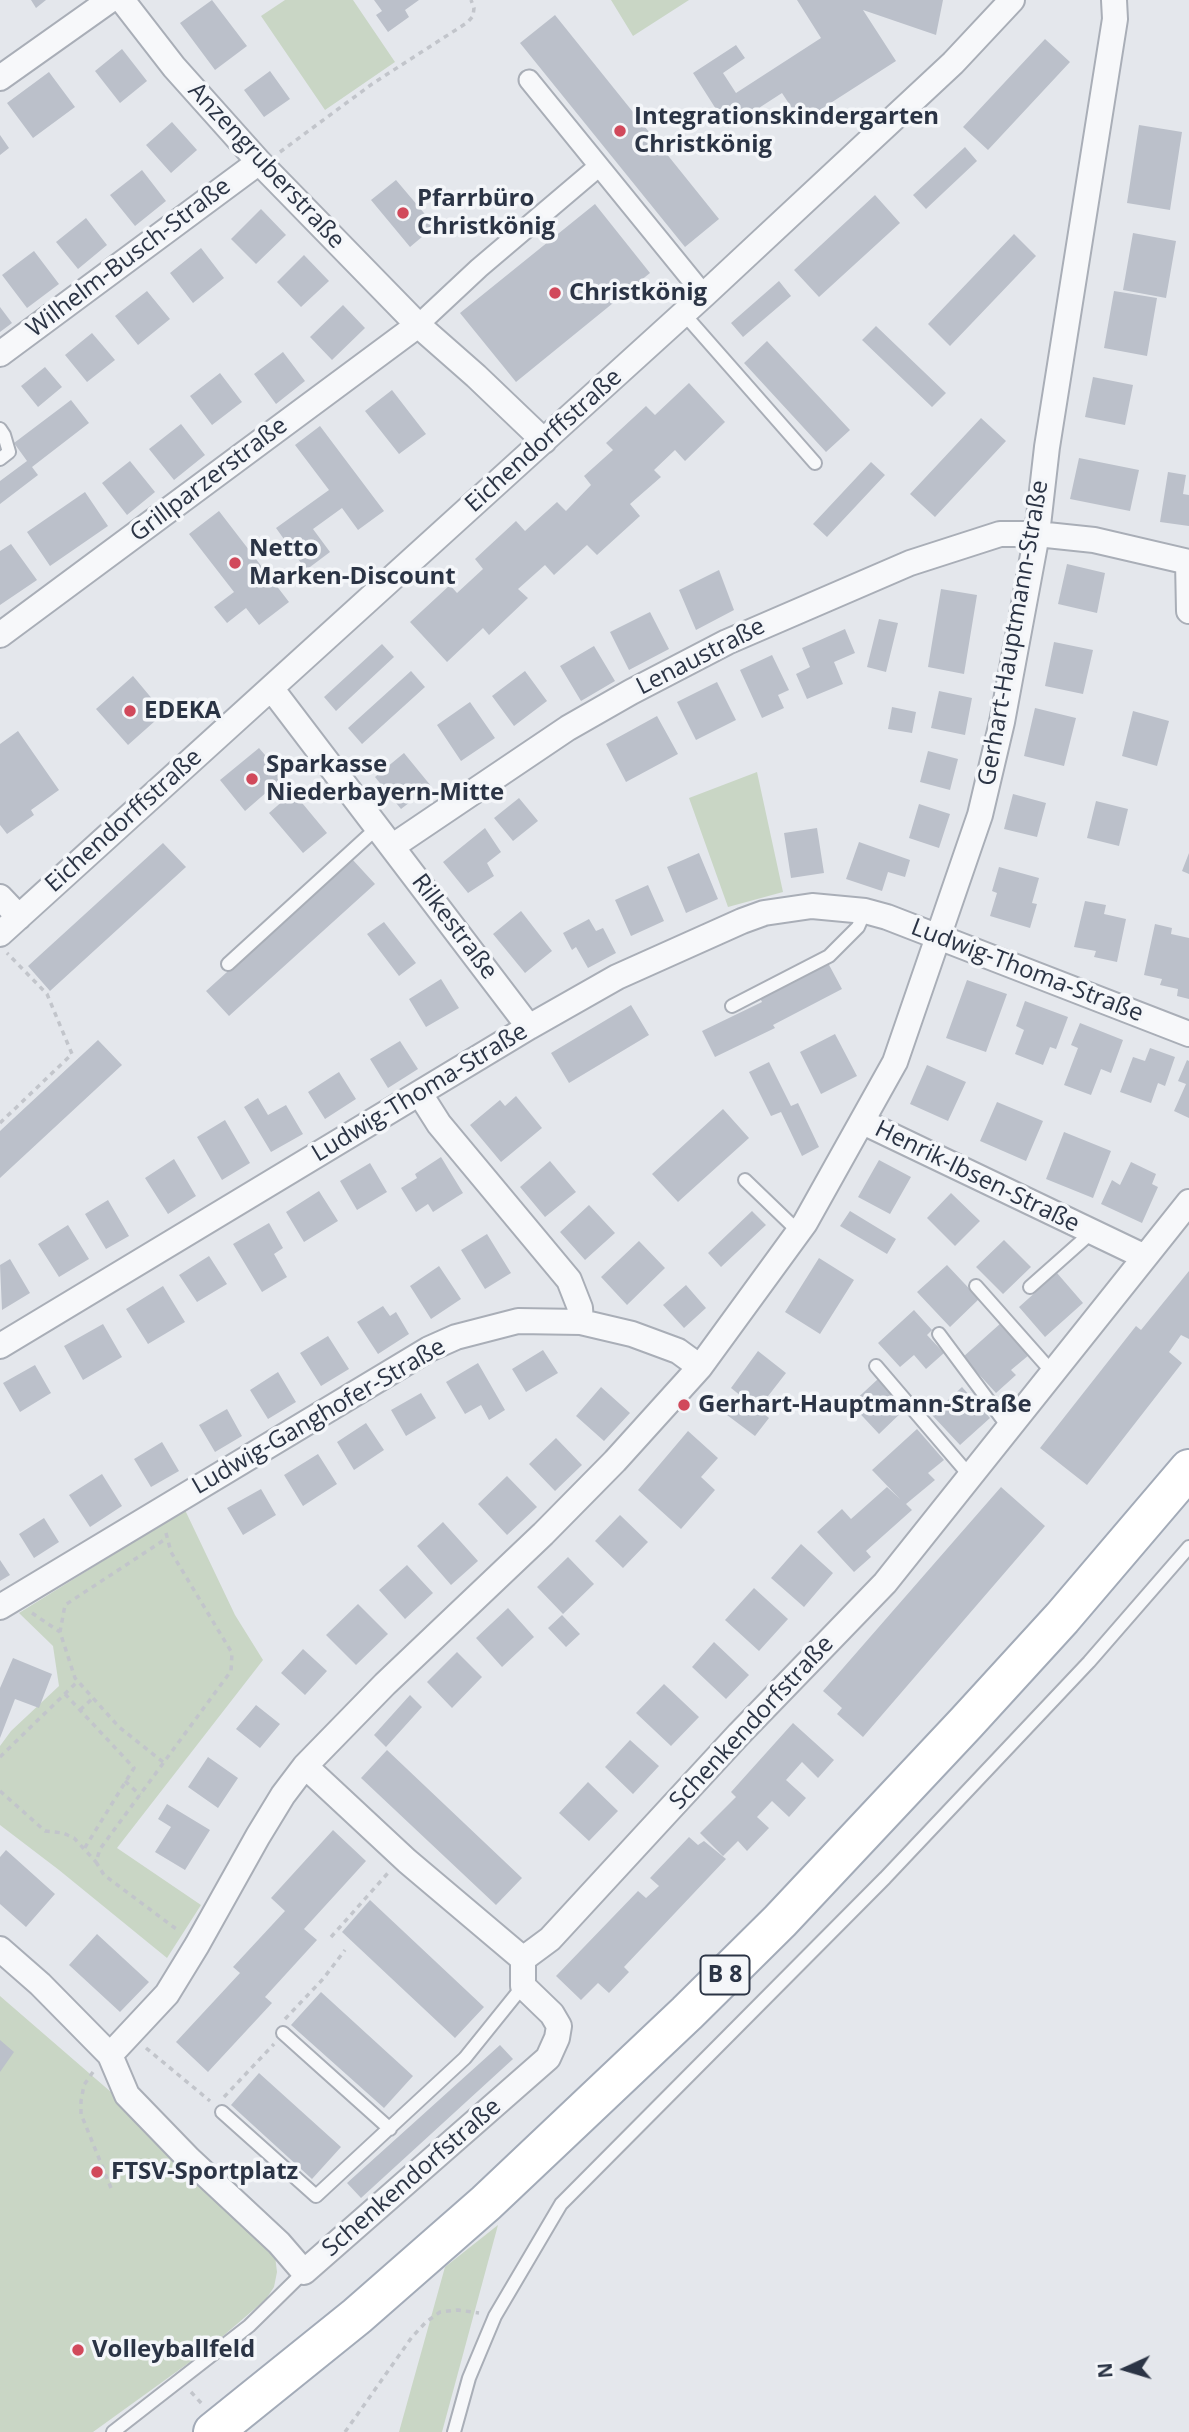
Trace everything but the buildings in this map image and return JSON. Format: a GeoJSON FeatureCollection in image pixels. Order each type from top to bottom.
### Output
{"type":"FeatureCollection","features":[{"type":"Feature","properties":{"kind":"main road","name":"B 8"},"geometry":{"type":"LineString","coordinates":[[209,2420],[347,2324],[486,2203],[687,2013],[780,1921],[975,1713],[1062,1618],[1189,1469]]}},
{"type":"Feature","properties":{"kind":"street"},"geometry":{"type":"LineString","coordinates":[[0,78],[110,0]]}},
{"type":"Feature","properties":{"kind":"street","name":"Anzengruberstraße"},"geometry":{"type":"LineString","coordinates":[[122,0],[174,67],[261,163],[418,325],[544,441]]}},
{"type":"Feature","properties":{"kind":"street","name":"Eichendorffstraße"},"geometry":{"type":"LineString","coordinates":[[0,934],[684,314],[944,72],[1012,0]]}},
{"type":"Feature","properties":{"kind":"street","name":"Gerhart-Hauptmann-Straße"},"geometry":{"type":"LineString","coordinates":[[110,2055],[167,1994],[258,1836],[305,1766],[385,1684],[543,1534],[615,1461],[700,1367],[799,1232],[895,1062],[980,815],[1002,722],[1038,534],[1047,447],[1115,19],[1114,0]]}},
{"type":"Feature","properties":{"kind":"street"},"geometry":{"type":"LineString","coordinates":[[528,80],[704,295]]}},
{"type":"Feature","properties":{"kind":"street","name":"Wilhelm-Busch-Straße"},"geometry":{"type":"LineString","coordinates":[[0,354],[261,163]]}},
{"type":"Feature","properties":{"kind":"street"},"geometry":{"type":"LineString","coordinates":[[418,325],[478,268],[598,167]]}},
{"type":"Feature","properties":{"kind":"street","name":"Grillparzerstraße"},"geometry":{"type":"LineString","coordinates":[[0,635],[418,325]]}},
{"type":"Feature","properties":{"kind":"street","name":"Lenaustraße"},"geometry":{"type":"LineString","coordinates":[[386,837],[568,728],[727,642],[910,562],[1000,534],[1038,534],[1094,540],[1188,562]]}},
{"type":"Feature","properties":{"kind":"street"},"geometry":{"type":"LineString","coordinates":[[1188,562],[1189,611]]}},
{"type":"Feature","properties":{"kind":"street","name":"Rilkestraße"},"geometry":{"type":"LineString","coordinates":[[271,688],[529,1027]]}},
{"type":"Feature","properties":{"kind":"street"},"geometry":{"type":"LineString","coordinates":[[0,897],[19,917]]}},
{"type":"Feature","properties":{"kind":"street","name":"Ludwig-Thoma-Straße"},"geometry":{"type":"LineString","coordinates":[[0,1346],[529,1027],[617,977],[764,913],[812,906],[865,911],[887,917],[1189,1034]]}},
{"type":"Feature","properties":{"kind":"street"},"geometry":{"type":"LineString","coordinates":[[420,1094],[439,1124],[569,1280],[580,1308],[581,1322]]}},
{"type":"Feature","properties":{"kind":"street","name":"Henrik-Ibsen-Straße"},"geometry":{"type":"LineString","coordinates":[[863,1122],[1146,1257]]}},
{"type":"Feature","properties":{"kind":"street","name":"Schenkendorfstraße"},"geometry":{"type":"LineString","coordinates":[[523,1959],[550,1939],[739,1734],[885,1583],[1189,1202]]}},
{"type":"Feature","properties":{"kind":"street","name":"Ludwig-Ganghofer-Straße"},"geometry":{"type":"LineString","coordinates":[[6,1604],[429,1349],[485,1328],[518,1321],[581,1322],[632,1334],[678,1351],[700,1367]]}},
{"type":"Feature","properties":{"kind":"street"},"geometry":{"type":"LineString","coordinates":[[305,1766],[403,1857],[523,1959],[523,1986]]}},
{"type":"Feature","properties":{"kind":"street"},"geometry":{"type":"LineString","coordinates":[[0,1949],[40,1984],[110,2055],[127,2095],[189,2159],[279,2243],[304,2272]]}},
{"type":"Feature","properties":{"kind":"street","name":"Schenkendorfstraße"},"geometry":{"type":"LineString","coordinates":[[304,2272],[548,2058],[559,2026],[552,2014],[523,1986]]}},
{"type":"Feature","properties":{"kind":"lane"},"geometry":{"type":"LineString","coordinates":[[684,314],[815,463]]}},
{"type":"Feature","properties":{"kind":"lane"},"geometry":{"type":"LineString","coordinates":[[0,429],[9,452],[0,459]]}},
{"type":"Feature","properties":{"kind":"lane"},"geometry":{"type":"LineString","coordinates":[[228,964],[386,837]]}},
{"type":"Feature","properties":{"kind":"lane"},"geometry":{"type":"LineString","coordinates":[[732,1006],[829,956],[858,927],[865,911]]}},
{"type":"Feature","properties":{"kind":"lane"},"geometry":{"type":"LineString","coordinates":[[745,1180],[799,1232]]}},
{"type":"Feature","properties":{"kind":"lane","name":"Henrik-Ibsen-Straße"},"geometry":{"type":"LineString","coordinates":[[1030,1287],[1092,1232]]}},
{"type":"Feature","properties":{"kind":"lane"},"geometry":{"type":"LineString","coordinates":[[976,1286],[1053,1373]]}},
{"type":"Feature","properties":{"kind":"lane"},"geometry":{"type":"LineString","coordinates":[[939,1334],[1009,1428]]}},
{"type":"Feature","properties":{"kind":"lane"},"geometry":{"type":"LineString","coordinates":[[876,1366],[970,1476]]}},
{"type":"Feature","properties":{"kind":"lane"},"geometry":{"type":"LineString","coordinates":[[454,2432],[470,2378],[495,2316],[561,2204],[885,1878],[1088,1662],[1189,1547]]}},
{"type":"Feature","properties":{"kind":"lane","name":"Schenkendorfstraße"},"geometry":{"type":"LineString","coordinates":[[222,2112],[316,2196],[465,2058],[523,1986]]}},
{"type":"Feature","properties":{"kind":"lane"},"geometry":{"type":"LineString","coordinates":[[284,2033],[390,2129]]}},
{"type":"Feature","properties":{"kind":"lane"},"geometry":{"type":"LineString","coordinates":[[113,2432],[249,2326],[304,2272]]}},
{"type":"Feature","properties":{"kind":"path"},"geometry":{"type":"LineString","coordinates":[[261,163],[372,84],[468,22],[473,16],[471,0]]}},
{"type":"Feature","properties":{"kind":"path"},"geometry":{"type":"LineString","coordinates":[[0,946],[47,994],[72,1054],[0,1123]]}},
{"type":"Feature","properties":{"kind":"path"},"geometry":{"type":"LineString","coordinates":[[96,1862],[100,1849],[231,1671],[232,1653],[171,1552],[164,1525],[166,1508]]}},
{"type":"Feature","properties":{"kind":"path"},"geometry":{"type":"LineString","coordinates":[[163,1762],[119,1727],[75,1678],[60,1632],[65,1605],[167,1538]]}},
{"type":"Feature","properties":{"kind":"path"},"geometry":{"type":"LineString","coordinates":[[6,1604],[60,1632]]}},
{"type":"Feature","properties":{"kind":"path"},"geometry":{"type":"LineString","coordinates":[[0,1757],[78,1681]]}},
{"type":"Feature","properties":{"kind":"path"},"geometry":{"type":"LineString","coordinates":[[65,1693],[134,1768],[84,1849]]}},
{"type":"Feature","properties":{"kind":"path"},"geometry":{"type":"LineString","coordinates":[[80,1710],[93,1698]]}},
{"type":"Feature","properties":{"kind":"path"},"geometry":{"type":"LineString","coordinates":[[125,1781],[140,1795]]}},
{"type":"Feature","properties":{"kind":"path"},"geometry":{"type":"LineString","coordinates":[[0,1791],[45,1831],[63,1833],[74,1838],[104,1875],[197,1945]]}},
{"type":"Feature","properties":{"kind":"path"},"geometry":{"type":"LineString","coordinates":[[331,1937],[403,1857]]}},
{"type":"Feature","properties":{"kind":"path"},"geometry":{"type":"LineString","coordinates":[[129,2034],[222,2112]]}},
{"type":"Feature","properties":{"kind":"path"},"geometry":{"type":"LineString","coordinates":[[110,2055],[85,2085],[81,2101],[84,2125],[111,2188]]}},
{"type":"Feature","properties":{"kind":"path"},"geometry":{"type":"LineString","coordinates":[[345,2432],[412,2337],[426,2322],[440,2312],[458,2310],[495,2316]]}},
{"type":"Feature","properties":{"kind":"path"},"geometry":{"type":"LineString","coordinates":[[180,2380],[209,2420]]}},
{"type":"Feature","properties":{"kind":"green space"},"geometry":{"type":"Polygon","coordinates":[[[285,0],[353,0],[395,62],[325,110],[261,16],[285,0]]]}},
{"type":"Feature","properties":{"kind":"green space"},"geometry":{"type":"Polygon","coordinates":[[[611,0],[689,0],[633,36],[611,0]]]}},
{"type":"Feature","properties":{"kind":"green space"},"geometry":{"type":"Polygon","coordinates":[[[757,772],[783,892],[728,907],[689,798],[757,772]]]}},
{"type":"Feature","properties":{"kind":"green space"},"geometry":{"type":"Polygon","coordinates":[[[185,1510],[235,1615],[263,1660],[117,1848],[201,1905],[167,1958],[0,1825],[0,1746],[11,1731],[59,1686],[53,1646],[19,1613],[185,1510]]]}},
{"type":"Feature","properties":{"kind":"green space","name":"FTSV-Sportplatz"},"geometry":{"type":"Polygon","coordinates":[[[0,1996],[119,2099],[275,2256],[277,2272],[274,2287],[266,2299],[208,2349],[93,2432],[0,2432],[0,1996]]]}},
{"type":"Feature","properties":{"kind":"green space"},"geometry":{"type":"Polygon","coordinates":[[[498,2225],[442,2432],[399,2432],[445,2267],[498,2225]]]}},
{"type":"Feature","properties":{"kind":"place","name":"Integrationskindergarten Christkönig"},"geometry":{"type":"Point","coordinates":[620,131]}},
{"type":"Feature","properties":{"kind":"place","name":"Pfarrbüro Christkönig"},"geometry":{"type":"Point","coordinates":[403,213]}},
{"type":"Feature","properties":{"kind":"place","name":"Christkönig"},"geometry":{"type":"Point","coordinates":[555,293]}},
{"type":"Feature","properties":{"kind":"place","name":"Netto Marken-Discount"},"geometry":{"type":"Point","coordinates":[235,563]}},
{"type":"Feature","properties":{"kind":"place","name":"EDEKA"},"geometry":{"type":"Point","coordinates":[130,711]}},
{"type":"Feature","properties":{"kind":"place","name":"Sparkasse Niederbayern-Mitte"},"geometry":{"type":"Point","coordinates":[252,779]}},
{"type":"Feature","properties":{"kind":"place","name":"Gerhart-Hauptmann-Straße"},"geometry":{"type":"Point","coordinates":[684,1405]}},
{"type":"Feature","properties":{"kind":"place","name":"FTSV-Sportplatz"},"geometry":{"type":"Point","coordinates":[97,2172]}},
{"type":"Feature","properties":{"kind":"place","name":"Volleyballfeld"},"geometry":{"type":"Point","coordinates":[78,2350]}}]}
